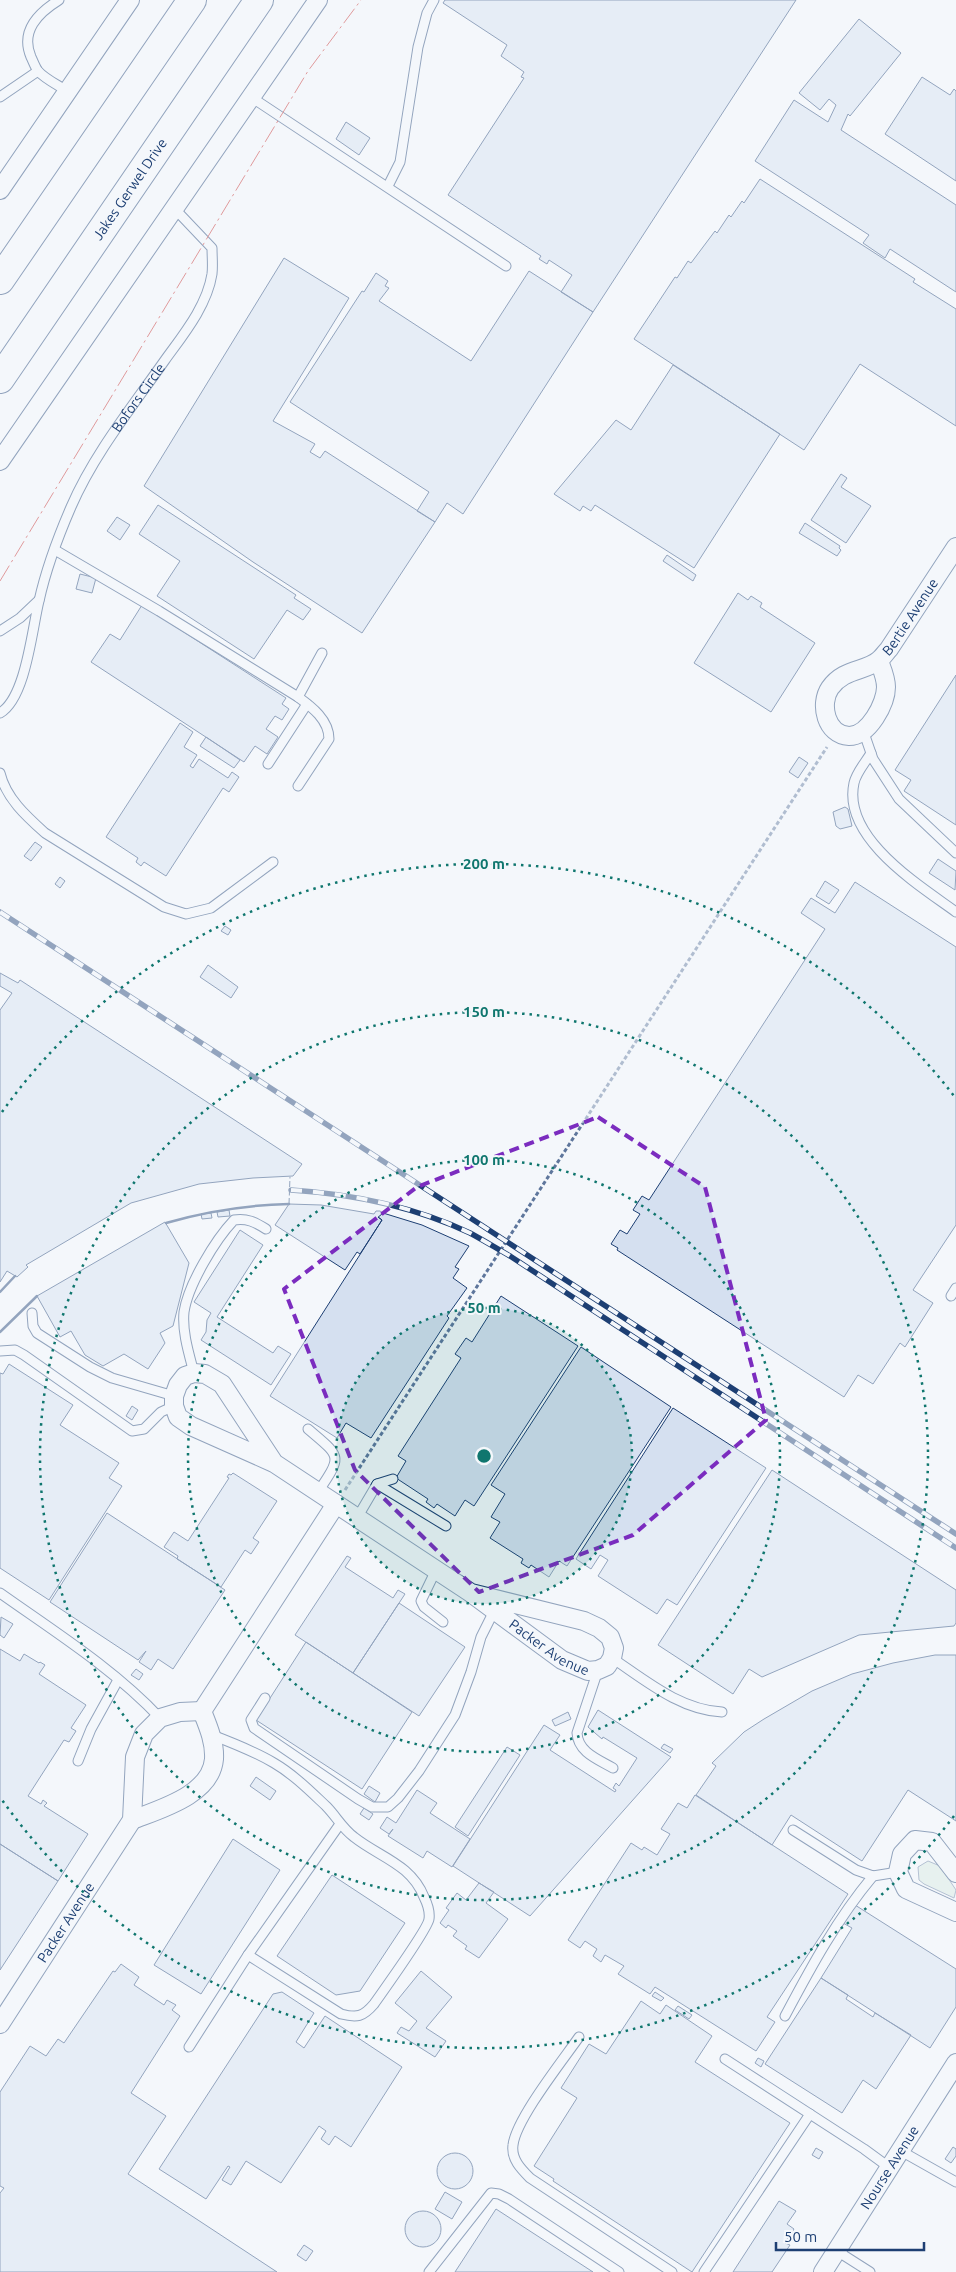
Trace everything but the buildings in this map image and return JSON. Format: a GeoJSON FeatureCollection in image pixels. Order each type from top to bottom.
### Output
{"type":"FeatureCollection","features":[{"type":"Feature","properties":{"kind":"highway"},"geometry":{"type":"LineString","coordinates":[[0,280],[192,0]]}},
{"type":"Feature","properties":{"kind":"highway","name":"Jakes Gerwel Drive"},"geometry":{"type":"LineString","coordinates":[[0,379],[259,0]]}},
{"type":"Feature","properties":{"kind":"street"},"geometry":{"type":"LineString","coordinates":[[0,190],[130,0]]}},
{"type":"Feature","properties":{"kind":"street"},"geometry":{"type":"LineString","coordinates":[[0,461],[318,0]]}},
{"type":"Feature","properties":{"kind":"street","name":"Bertie Avenue"},"geometry":{"type":"LineString","coordinates":[[879,661],[890,649],[956,547]]}},
{"type":"Feature","properties":{"kind":"street"},"geometry":{"type":"LineString","coordinates":[[879,661],[886,686],[885,694],[870,724],[863,730],[848,736],[837,732],[824,713],[825,700],[830,688],[846,674],[879,661]]}},
{"type":"Feature","properties":{"kind":"street"},"geometry":{"type":"LineString","coordinates":[[174,1401],[185,1376],[194,1373]]}},
{"type":"Feature","properties":{"kind":"street","name":"Packer Avenue"},"geometry":{"type":"LineString","coordinates":[[194,1373],[213,1377],[222,1384],[274,1463]]}},
{"type":"Feature","properties":{"kind":"street","name":"Packer Avenue"},"geometry":{"type":"LineString","coordinates":[[174,1401],[178,1417],[191,1426],[274,1463],[471,1593],[562,1660],[588,1671],[598,1670],[606,1666],[612,1658],[614,1648],[610,1637],[584,1621],[471,1593]]}},
{"type":"Feature","properties":{"kind":"street"},"geometry":{"type":"LineString","coordinates":[[202,1710],[336,1504]]}},
{"type":"Feature","properties":{"kind":"street"},"geometry":{"type":"LineString","coordinates":[[202,1710],[212,1735],[214,1759],[209,1775],[195,1791],[132,1820],[135,1757],[144,1734],[160,1718],[180,1712],[202,1710]]}},
{"type":"Feature","properties":{"kind":"street","name":"Packer Avenue"},"geometry":{"type":"LineString","coordinates":[[0,2024],[132,1820]]}},
{"type":"Feature","properties":{"kind":"street"},"geometry":{"type":"LineString","coordinates":[[956,1873],[932,1842],[915,1840],[902,1854],[898,1872],[906,1889],[956,1912]]}},
{"type":"Feature","properties":{"kind":"street","name":"Nourse Avenue"},"geometry":{"type":"LineString","coordinates":[[823,2272],[956,2063]]}},
{"type":"Feature","properties":{"kind":"lane"},"geometry":{"type":"LineString","coordinates":[[59,0],[40,14],[31,24],[27,37],[28,51],[38,71],[67,91]]}},
{"type":"Feature","properties":{"kind":"lane"},"geometry":{"type":"LineString","coordinates":[[388,186],[402,154],[418,47],[427,13],[434,0]]}},
{"type":"Feature","properties":{"kind":"lane"},"geometry":{"type":"LineString","coordinates":[[0,97],[38,71]]}},
{"type":"Feature","properties":{"kind":"lane"},"geometry":{"type":"LineString","coordinates":[[251,97],[506,266]]}},
{"type":"Feature","properties":{"kind":"lane","name":"Bofors Circle"},"geometry":{"type":"LineString","coordinates":[[0,713],[10,703],[24,672],[39,600],[71,507],[92,467],[186,330],[206,294],[212,274],[212,248],[174,208]]}},
{"type":"Feature","properties":{"kind":"lane"},"geometry":{"type":"LineString","coordinates":[[55,550],[159,611],[307,704],[322,720],[329,739],[298,786]]}},
{"type":"Feature","properties":{"kind":"lane","name":"Bofors Circle"},"geometry":{"type":"LineString","coordinates":[[0,631],[20,618],[39,600]]}},
{"type":"Feature","properties":{"kind":"lane"},"geometry":{"type":"LineString","coordinates":[[298,697],[322,653]]}},
{"type":"Feature","properties":{"kind":"lane"},"geometry":{"type":"LineString","coordinates":[[268,764],[307,704]]}},
{"type":"Feature","properties":{"kind":"lane"},"geometry":{"type":"LineString","coordinates":[[863,730],[871,753],[883,777],[899,799],[956,853]]}},
{"type":"Feature","properties":{"kind":"lane"},"geometry":{"type":"LineString","coordinates":[[871,753],[854,782],[852,800],[854,811],[870,839],[884,856],[902,872],[956,912]]}},
{"type":"Feature","properties":{"kind":"lane"},"geometry":{"type":"LineString","coordinates":[[0,772],[8,793],[45,833],[164,907],[186,914],[211,908],[273,862]]}},
{"type":"Feature","properties":{"kind":"lane"},"geometry":{"type":"LineString","coordinates":[[194,1373],[186,1337],[184,1312],[202,1268],[234,1220],[242,1219],[254,1222],[266,1229]]}},
{"type":"Feature","properties":{"kind":"lane"},"geometry":{"type":"LineString","coordinates":[[0,1351],[15,1350],[24,1355],[132,1431],[138,1432],[144,1429],[174,1401],[112,1378],[90,1367],[37,1333],[33,1326],[32,1313]]}},
{"type":"Feature","properties":{"kind":"lane"},"geometry":{"type":"LineString","coordinates":[[308,1429],[334,1451],[336,1460],[318,1492]]}},
{"type":"Feature","properties":{"kind":"lane"},"geometry":{"type":"LineString","coordinates":[[376,1484],[385,1483],[393,1479]]}},
{"type":"Feature","properties":{"kind":"lane"},"geometry":{"type":"LineString","coordinates":[[357,1518],[376,1484]]}},
{"type":"Feature","properties":{"kind":"lane"},"geometry":{"type":"LineString","coordinates":[[376,1484],[446,1526]]}},
{"type":"Feature","properties":{"kind":"lane"},"geometry":{"type":"LineString","coordinates":[[436,1570],[422,1601],[424,1607],[443,1622]]}},
{"type":"Feature","properties":{"kind":"lane"},"geometry":{"type":"LineString","coordinates":[[0,1593],[78,1648],[118,1680],[160,1718]]}},
{"type":"Feature","properties":{"kind":"lane"},"geometry":{"type":"LineString","coordinates":[[264,1698],[251,1720],[254,1728],[358,1799],[372,1807],[388,1808],[419,1771],[455,1715],[471,1672],[481,1637],[494,1610]]}},
{"type":"Feature","properties":{"kind":"lane"},"geometry":{"type":"LineString","coordinates":[[612,1658],[659,1691],[708,1712],[722,1712]]}},
{"type":"Feature","properties":{"kind":"lane"},"geometry":{"type":"LineString","coordinates":[[598,1670],[577,1733],[577,1743],[582,1749],[613,1768]]}},
{"type":"Feature","properties":{"kind":"lane"},"geometry":{"type":"LineString","coordinates":[[78,1761],[91,1729],[118,1680]]}},
{"type":"Feature","properties":{"kind":"lane"},"geometry":{"type":"LineString","coordinates":[[212,1735],[275,1763],[329,1809],[354,1838],[406,1870],[420,1886],[427,1904],[429,1920],[374,2004],[365,2014],[356,2018],[341,2014],[248,1955]]}},
{"type":"Feature","properties":{"kind":"lane"},"geometry":{"type":"LineString","coordinates":[[189,2047],[248,1955],[340,1824]]}},
{"type":"Feature","properties":{"kind":"lane"},"geometry":{"type":"LineString","coordinates":[[793,1830],[856,1870],[873,1876],[898,1872]]}},
{"type":"Feature","properties":{"kind":"lane"},"geometry":{"type":"LineString","coordinates":[[785,2016],[817,1957],[854,1899],[873,1876]]}},
{"type":"Feature","properties":{"kind":"lane"},"geometry":{"type":"LineString","coordinates":[[579,2037],[522,2121],[513,2145],[515,2157],[519,2167],[530,2178],[672,2272]]}},
{"type":"Feature","properties":{"kind":"lane"},"geometry":{"type":"LineString","coordinates":[[725,2059],[890,2168]]}},
{"type":"Feature","properties":{"kind":"lane"},"geometry":{"type":"LineString","coordinates":[[704,2272],[810,2114]]}},
{"type":"Feature","properties":{"kind":"lane"},"geometry":{"type":"LineString","coordinates":[[901,2151],[956,2182]]}},
{"type":"Feature","properties":{"kind":"lane"},"geometry":{"type":"LineString","coordinates":[[429,2272],[490,2193],[509,2199],[619,2272]]}},
{"type":"Feature","properties":{"kind":"lane"},"geometry":{"type":"LineString","coordinates":[[837,2251],[870,2272]]}},
{"type":"Feature","properties":{"kind":"path"},"geometry":{"type":"LineString","coordinates":[[336,1504],[837,732]]}},
{"type":"Feature","properties":{"kind":"highlighted area"},"geometry":{"type":"Polygon","coordinates":[[[598,1117],[705,1187],[766,1420],[633,1535],[479,1592],[355,1470],[284,1289],[417,1187],[598,1117]]]}},
{"type":"Feature","properties":{"kind":"shaded area"},"geometry":{"type":"Polygon","coordinates":[[[928,1861],[940,1866],[956,1890],[954,1898],[919,1880],[918,1867],[928,1861]]]}},
{"type":"Feature","properties":{"kind":"railway"},"geometry":{"type":"LineString","coordinates":[[0,912],[956,1534]]}},
{"type":"Feature","properties":{"kind":"railway"},"geometry":{"type":"LineString","coordinates":[[291,1190],[360,1198],[382,1203],[427,1215],[470,1233],[510,1256],[956,1548]]}},
{"type":"Feature","properties":{"kind":"fence"},"geometry":{"type":"LineString","coordinates":[[289,1204],[290,1177]]}},
{"type":"Feature","properties":{"kind":"wall"},"geometry":{"type":"LineString","coordinates":[[166,1223],[227,1209],[289,1204]]}},
{"type":"Feature","properties":{"kind":"wall"},"geometry":{"type":"LineString","coordinates":[[0,1292],[15,1276]]}},
{"type":"Feature","properties":{"kind":"wall"},"geometry":{"type":"LineString","coordinates":[[0,1332],[37,1296]]}},
{"type":"Feature","properties":{"kind":"power"},"geometry":{"type":"LineString","coordinates":[[0,581],[308,71],[361,0]]}}]}
